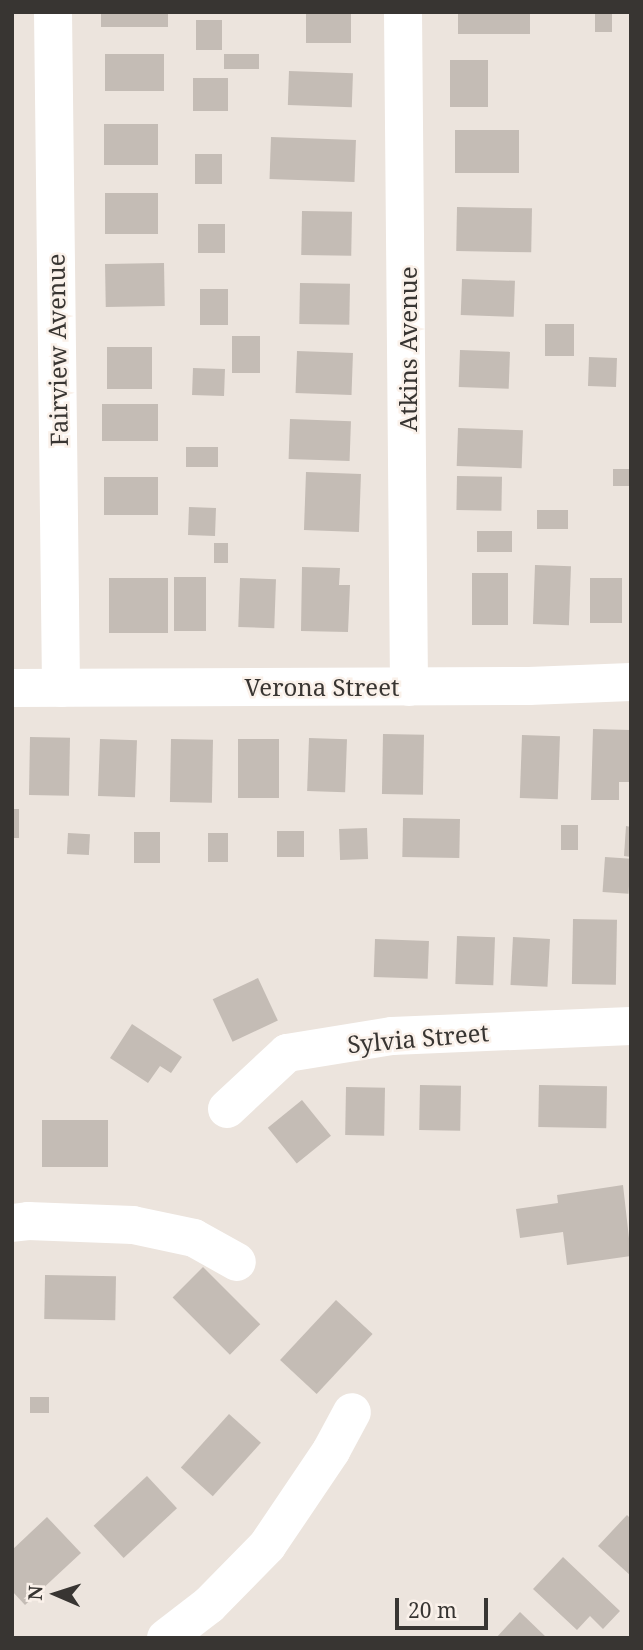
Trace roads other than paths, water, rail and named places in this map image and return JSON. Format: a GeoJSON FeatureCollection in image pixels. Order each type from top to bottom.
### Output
{"type":"FeatureCollection","features":[{"type":"Feature","properties":{"kind":"street","name":"Fairview Avenue"},"geometry":{"type":"LineString","coordinates":[[53,12],[61,688]]}},
{"type":"Feature","properties":{"kind":"street","name":"Atkins Avenue"},"geometry":{"type":"LineString","coordinates":[[403,12],[409,687]]}},
{"type":"Feature","properties":{"kind":"street","name":"Verona Street"},"geometry":{"type":"LineString","coordinates":[[12,688],[409,687],[631,682]]}},
{"type":"Feature","properties":{"kind":"street","name":"Sylvia Street"},"geometry":{"type":"LineString","coordinates":[[227,1109],[287,1053],[392,1037],[631,1026]]}},
{"type":"Feature","properties":{"kind":"street"},"geometry":{"type":"LineString","coordinates":[[20,1222],[133,1224],[194,1238],[237,1262]]}},
{"type":"Feature","properties":{"kind":"street"},"geometry":{"type":"LineString","coordinates":[[166,1638],[209,1605],[267,1546],[331,1451],[352,1412]]}}]}
